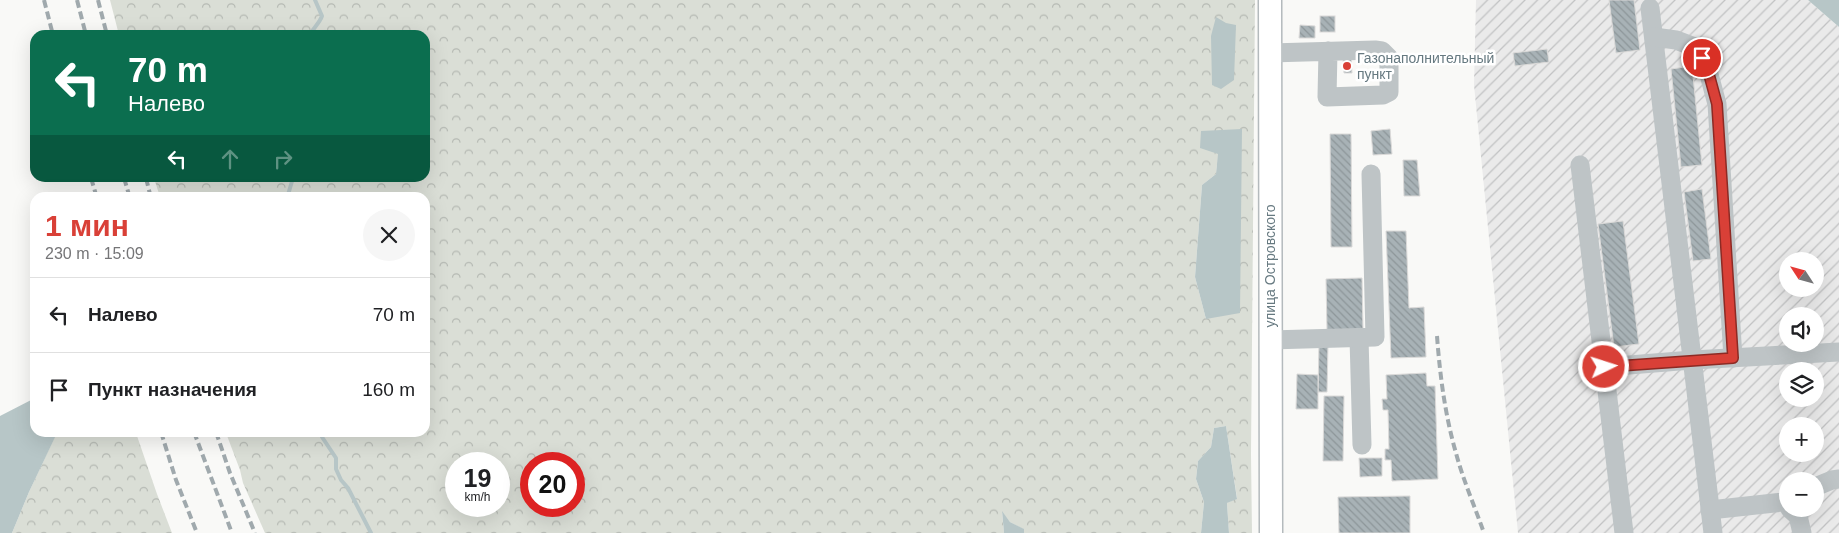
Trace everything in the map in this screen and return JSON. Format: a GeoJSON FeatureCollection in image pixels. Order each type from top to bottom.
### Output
{"type":"FeatureCollection","features":[{"type":"Feature","properties":{"kind":"main road","name":"улица Островского"},"geometry":{"type":"LineString","coordinates":[[1270,0],[1271,533]]}},
{"type":"Feature","properties":{"kind":"lane"},"geometry":{"type":"LineString","coordinates":[[1650,8],[1713,533]]}},
{"type":"Feature","properties":{"kind":"lane"},"geometry":{"type":"LineString","coordinates":[[1654,37],[1676,40],[1697,48],[1707,67],[1717,104],[1733,358]]}},
{"type":"Feature","properties":{"kind":"lane"},"geometry":{"type":"LineString","coordinates":[[1270,53],[1328,51]]}},
{"type":"Feature","properties":{"kind":"lane"},"geometry":{"type":"LineString","coordinates":[[1580,165],[1624,533]]}},
{"type":"Feature","properties":{"kind":"lane"},"geometry":{"type":"LineString","coordinates":[[1270,340],[1376,337],[1372,174]]}},
{"type":"Feature","properties":{"kind":"lane"},"geometry":{"type":"LineString","coordinates":[[1359,338],[1362,445]]}},
{"type":"Feature","properties":{"kind":"lane"},"geometry":{"type":"LineString","coordinates":[[1604,367],[1839,352]]}},
{"type":"Feature","properties":{"kind":"lane"},"geometry":{"type":"LineString","coordinates":[[1824,484],[1839,479]]}},
{"type":"Feature","properties":{"kind":"lane"},"geometry":{"type":"LineString","coordinates":[[1710,510],[1779,505]]}},
{"type":"Feature","properties":{"kind":"lane"},"geometry":{"type":"LineString","coordinates":[[1798,517],[1802,533]]}},
{"type":"Feature","properties":{"kind":"shaded area"},"geometry":{"type":"Polygon","coordinates":[[[1476,0],[1808,0],[1839,27],[1839,533],[1518,533],[1474,85],[1476,0]]]}},
{"type":"Feature","properties":{"kind":"shaded area"},"geometry":{"type":"Polygon","coordinates":[[[1808,0],[1839,0],[1839,27],[1808,0]]]}},
{"type":"Feature","properties":{"kind":"shaded area"},"geometry":{"type":"Polygon","coordinates":[[[1216,17],[1226,23],[1236,25],[1234,80],[1221,89],[1212,85],[1211,36],[1216,17]]]}},
{"type":"Feature","properties":{"kind":"shaded area"},"geometry":{"type":"Polygon","coordinates":[[[1242,129],[1240,313],[1206,319],[1195,277],[1202,185],[1216,174],[1218,154],[1200,148],[1201,131],[1242,129]]]}},
{"type":"Feature","properties":{"kind":"shaded area"},"geometry":{"type":"Polygon","coordinates":[[[30,401],[30,437],[55,437],[12,533],[0,533],[0,416],[30,401]]]}},
{"type":"Feature","properties":{"kind":"shaded area"},"geometry":{"type":"Polygon","coordinates":[[[1226,426],[1237,499],[1227,503],[1229,533],[1201,533],[1204,502],[1196,479],[1198,461],[1211,447],[1214,428],[1226,426]]]}},
{"type":"Feature","properties":{"kind":"shaded area"},"geometry":{"type":"Polygon","coordinates":[[[1002,511],[1010,522],[1024,529],[1024,533],[1004,533],[1002,511]]]}},
{"type":"Feature","properties":{"kind":"green space"},"geometry":{"type":"Polygon","coordinates":[[[110,0],[1255,0],[1252,533],[1229,533],[1227,503],[1237,498],[1226,426],[1214,428],[1211,447],[1198,461],[1196,479],[1204,502],[1201,533],[1024,533],[1023,529],[1010,522],[1002,512],[1004,533],[265,533],[243,483],[228,437],[430,437],[430,192],[158,192],[155,182],[430,182],[430,30],[118,30],[110,0]],[[1218,154],[1216,174],[1202,185],[1195,277],[1206,319],[1218,154]]]}},
{"type":"Feature","properties":{"kind":"green space"},"geometry":{"type":"Polygon","coordinates":[[[55,437],[137,437],[172,533],[12,533],[55,437]]]}},
{"type":"Feature","properties":{"kind":"building"},"geometry":{"type":"Polygon","coordinates":[[[1609,0],[1634,0],[1640,50],[1616,53],[1609,0]]]}},
{"type":"Feature","properties":{"kind":"building"},"geometry":{"type":"Polygon","coordinates":[[[1320,16],[1335,16],[1335,32],[1320,32],[1320,16]]]}},
{"type":"Feature","properties":{"kind":"building"},"geometry":{"type":"Polygon","coordinates":[[[1300,25],[1315,26],[1315,38],[1299,38],[1300,25]]]}},
{"type":"Feature","properties":{"kind":"building"},"geometry":{"type":"Polygon","coordinates":[[[1547,49],[1549,62],[1515,66],[1513,53],[1547,49]]]}},
{"type":"Feature","properties":{"kind":"building"},"geometry":{"type":"Polygon","coordinates":[[[1351,57],[1352,73],[1344,73],[1343,58],[1351,57]]]}},
{"type":"Feature","properties":{"kind":"building"},"geometry":{"type":"Polygon","coordinates":[[[1692,66],[1702,165],[1681,167],[1671,69],[1692,66]]]}},
{"type":"Feature","properties":{"kind":"building"},"geometry":{"type":"Polygon","coordinates":[[[1390,129],[1392,154],[1373,155],[1371,131],[1390,129]]]}},
{"type":"Feature","properties":{"kind":"building"},"geometry":{"type":"Polygon","coordinates":[[[1330,134],[1351,134],[1352,247],[1331,247],[1330,134]]]}},
{"type":"Feature","properties":{"kind":"building"},"geometry":{"type":"Polygon","coordinates":[[[1403,160],[1417,160],[1420,196],[1404,196],[1403,160]]]}},
{"type":"Feature","properties":{"kind":"building"},"geometry":{"type":"Polygon","coordinates":[[[1702,189],[1711,259],[1693,261],[1684,192],[1702,189]]]}},
{"type":"Feature","properties":{"kind":"building"},"geometry":{"type":"Polygon","coordinates":[[[1623,221],[1639,344],[1614,347],[1598,224],[1623,221]]]}},
{"type":"Feature","properties":{"kind":"building"},"geometry":{"type":"Polygon","coordinates":[[[1386,231],[1406,231],[1409,308],[1424,307],[1426,357],[1391,358],[1386,231]]]}},
{"type":"Feature","properties":{"kind":"building"},"geometry":{"type":"Polygon","coordinates":[[[1362,278],[1363,330],[1327,330],[1326,279],[1362,278]]]}},
{"type":"Feature","properties":{"kind":"building"},"geometry":{"type":"Polygon","coordinates":[[[1319,344],[1328,344],[1327,392],[1318,392],[1319,344]]]}},
{"type":"Feature","properties":{"kind":"building"},"geometry":{"type":"Polygon","coordinates":[[[1426,373],[1427,386],[1435,386],[1438,479],[1392,481],[1391,460],[1385,460],[1385,449],[1389,449],[1388,410],[1383,410],[1382,399],[1387,399],[1386,375],[1426,373]]]}},
{"type":"Feature","properties":{"kind":"building"},"geometry":{"type":"Polygon","coordinates":[[[1297,374],[1318,375],[1318,409],[1296,409],[1297,374]]]}},
{"type":"Feature","properties":{"kind":"building"},"geometry":{"type":"Polygon","coordinates":[[[1324,396],[1344,396],[1343,461],[1323,461],[1324,396]]]}},
{"type":"Feature","properties":{"kind":"building"},"geometry":{"type":"Polygon","coordinates":[[[1359,458],[1382,458],[1382,476],[1360,477],[1359,458]]]}},
{"type":"Feature","properties":{"kind":"building"},"geometry":{"type":"Polygon","coordinates":[[[1410,496],[1410,533],[1339,533],[1338,497],[1410,496]]]}},
{"type":"Feature","properties":{"kind":"waterway"},"geometry":{"type":"LineString","coordinates":[[313,30],[322,16],[315,0]]}},
{"type":"Feature","properties":{"kind":"waterway"},"geometry":{"type":"LineString","coordinates":[[289,192],[292,182]]}},
{"type":"Feature","properties":{"kind":"waterway"},"geometry":{"type":"LineString","coordinates":[[322,437],[336,458],[336,469],[341,480],[348,488],[371,533]]}},
{"type":"Feature","properties":{"kind":"railway"},"geometry":{"type":"LineString","coordinates":[[44,0],[52,30]]}},
{"type":"Feature","properties":{"kind":"railway"},"geometry":{"type":"LineString","coordinates":[[77,0],[85,30]]}},
{"type":"Feature","properties":{"kind":"railway"},"geometry":{"type":"LineString","coordinates":[[98,0],[106,30]]}},
{"type":"Feature","properties":{"kind":"railway"},"geometry":{"type":"LineString","coordinates":[[92,182],[95,192]]}},
{"type":"Feature","properties":{"kind":"railway"},"geometry":{"type":"LineString","coordinates":[[125,182],[128,192]]}},
{"type":"Feature","properties":{"kind":"railway"},"geometry":{"type":"LineString","coordinates":[[147,182],[150,192]]}},
{"type":"Feature","properties":{"kind":"railway"},"geometry":{"type":"LineString","coordinates":[[1437,336],[1444,395],[1452,439],[1484,533]]}},
{"type":"Feature","properties":{"kind":"railway"},"geometry":{"type":"LineString","coordinates":[[163,437],[176,480],[197,533]]}},
{"type":"Feature","properties":{"kind":"railway"},"geometry":{"type":"LineString","coordinates":[[196,437],[232,533]]}},
{"type":"Feature","properties":{"kind":"railway"},"geometry":{"type":"LineString","coordinates":[[218,437],[230,473],[255,533]]}},
{"type":"Feature","properties":{"kind":"place","name":"Газонаполнительный пункт"},"geometry":{"type":"Point","coordinates":[1347,66]}},
{"type":"Feature","properties":{"kind":"route"},"geometry":{"type":"LineString","coordinates":[[1604,367],[1733,358],[1717,104],[1707,67],[1702,58]]}}]}
